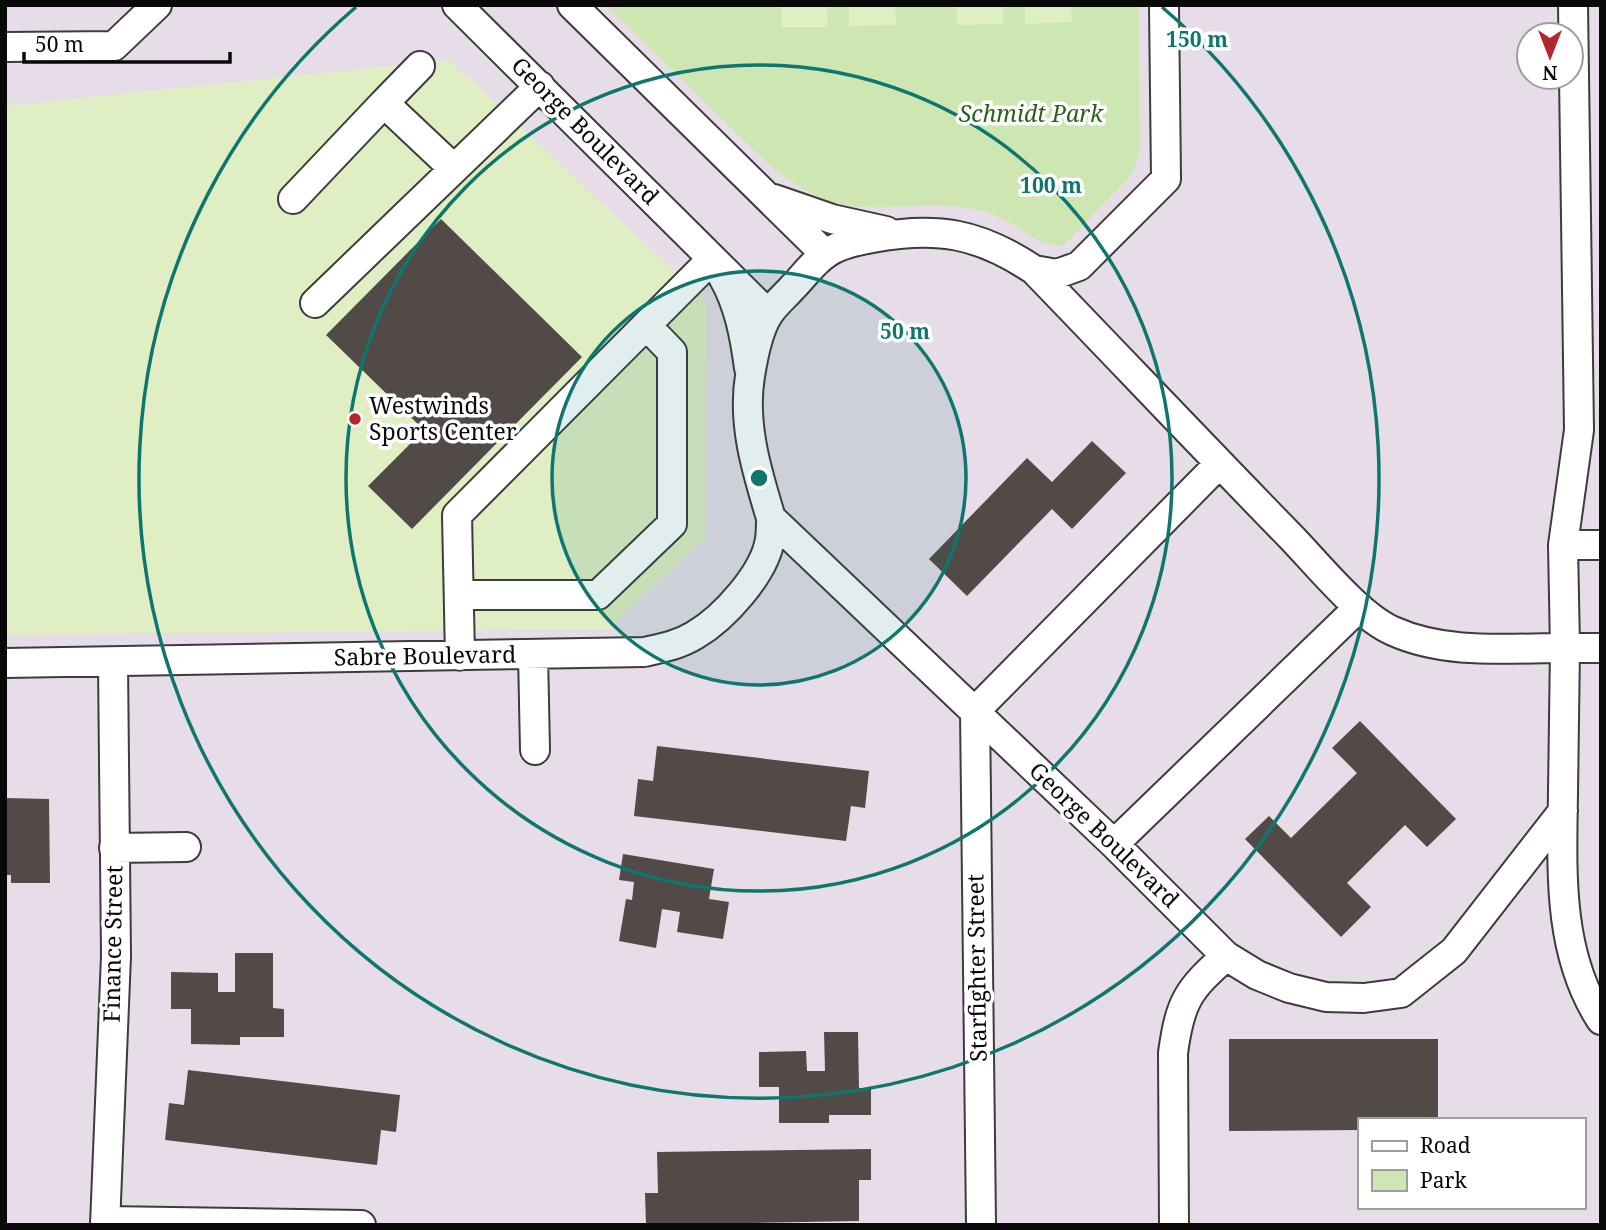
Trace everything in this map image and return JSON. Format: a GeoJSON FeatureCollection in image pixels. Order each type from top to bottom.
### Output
{"type":"FeatureCollection","features":[{"type":"Feature","properties":{"kind":"street"},"geometry":{"type":"LineString","coordinates":[[5,47],[114,46],[157,5]]}},
{"type":"Feature","properties":{"kind":"street","name":"George Boulevard"},"geometry":{"type":"LineString","coordinates":[[457,5],[768,314]]}},
{"type":"Feature","properties":{"kind":"street","name":"George Boulevard"},"geometry":{"type":"LineString","coordinates":[[572,5],[825,254]]}},
{"type":"Feature","properties":{"kind":"street"},"geometry":{"type":"LineString","coordinates":[[1034,270],[1057,274],[1079,266],[1166,179],[1164,5]]}},
{"type":"Feature","properties":{"kind":"street"},"geometry":{"type":"LineString","coordinates":[[1573,5],[1579,430],[1563,545],[1565,923],[1576,967],[1588,999],[1601,1020]]}},
{"type":"Feature","properties":{"kind":"street"},"geometry":{"type":"LineString","coordinates":[[293,200],[420,65]]}},
{"type":"Feature","properties":{"kind":"street"},"geometry":{"type":"LineString","coordinates":[[316,303],[540,86]]}},
{"type":"Feature","properties":{"kind":"street"},"geometry":{"type":"LineString","coordinates":[[384,103],[454,169]]}},
{"type":"Feature","properties":{"kind":"street","name":"George Boulevard"},"geometry":{"type":"LineString","coordinates":[[766,196],[855,226],[899,233],[952,234],[980,241],[1007,252],[1034,270],[1359,607],[1389,629],[1419,641],[1452,647],[1565,648]]}},
{"type":"Feature","properties":{"kind":"street","name":"George Boulevard"},"geometry":{"type":"LineString","coordinates":[[899,233],[851,243],[825,254],[768,314],[756,351],[748,404],[751,442],[771,518],[1114,844],[1226,956],[1257,975],[1289,988],[1326,997],[1364,998],[1401,993],[1454,951],[1563,811]]}},
{"type":"Feature","properties":{"kind":"street"},"geometry":{"type":"LineString","coordinates":[[460,656],[457,515],[712,259]]}},
{"type":"Feature","properties":{"kind":"street","name":"George Boulevard"},"geometry":{"type":"LineString","coordinates":[[712,259],[730,288],[747,352],[750,378]]}},
{"type":"Feature","properties":{"kind":"street"},"geometry":{"type":"LineString","coordinates":[[459,595],[598,595],[672,524],[672,352],[646,325]]}},
{"type":"Feature","properties":{"kind":"street"},"geometry":{"type":"LineString","coordinates":[[975,711],[1219,464]]}},
{"type":"Feature","properties":{"kind":"street","name":"Sabre Boulevard"},"geometry":{"type":"LineString","coordinates":[[5,663],[644,652],[669,647],[694,635],[713,622],[746,588],[763,562],[770,541],[771,518]]}},
{"type":"Feature","properties":{"kind":"street"},"geometry":{"type":"LineString","coordinates":[[1563,545],[1601,545]]}},
{"type":"Feature","properties":{"kind":"street"},"geometry":{"type":"LineString","coordinates":[[1114,844],[1359,607]]}},
{"type":"Feature","properties":{"kind":"street"},"geometry":{"type":"LineString","coordinates":[[1565,648],[1601,648]]}},
{"type":"Feature","properties":{"kind":"street"},"geometry":{"type":"LineString","coordinates":[[533,654],[535,750]]}},
{"type":"Feature","properties":{"kind":"street","name":"Finance Street"},"geometry":{"type":"LineString","coordinates":[[105,1223],[116,956],[113,663]]}},
{"type":"Feature","properties":{"kind":"street","name":"Starfighter Street"},"geometry":{"type":"LineString","coordinates":[[975,711],[981,1225]]}},
{"type":"Feature","properties":{"kind":"street"},"geometry":{"type":"LineString","coordinates":[[114,848],[186,847]]}},
{"type":"Feature","properties":{"kind":"street"},"geometry":{"type":"LineString","coordinates":[[1174,1225],[1173,1053],[1177,1026],[1186,998],[1202,977],[1226,956]]}},
{"type":"Feature","properties":{"kind":"street"},"geometry":{"type":"LineString","coordinates":[[105,1223],[361,1225]]}},
{"type":"Feature","properties":{"kind":"shaded area"},"geometry":{"type":"Polygon","coordinates":[[[5,5],[1601,5],[1601,1225],[5,1225],[5,5]]]}},
{"type":"Feature","properties":{"kind":"green space","name":"Schmidt Park"},"geometry":{"type":"Polygon","coordinates":[[[605,5],[1139,5],[1140,149],[1133,172],[1063,246],[1044,243],[1000,218],[972,209],[952,206],[874,207],[837,203],[809,192],[768,164],[605,5]]]}},
{"type":"Feature","properties":{"kind":"green space"},"geometry":{"type":"Polygon","coordinates":[[[781,5],[827,5],[828,27],[782,27],[781,5]]]}},
{"type":"Feature","properties":{"kind":"green space"},"geometry":{"type":"Polygon","coordinates":[[[849,5],[895,5],[896,25],[849,26],[849,5]]]}},
{"type":"Feature","properties":{"kind":"green space"},"geometry":{"type":"Polygon","coordinates":[[[957,5],[1003,5],[1003,24],[957,25],[957,5]]]}},
{"type":"Feature","properties":{"kind":"green space"},"geometry":{"type":"Polygon","coordinates":[[[1025,5],[1071,5],[1072,22],[1025,24],[1025,5]]]}},
{"type":"Feature","properties":{"kind":"green space","name":"Westwinds Sports Center"},"geometry":{"type":"Polygon","coordinates":[[[450,60],[707,302],[705,537],[610,629],[5,635],[5,106],[450,60]]]}},
{"type":"Feature","properties":{"kind":"building"},"geometry":{"type":"Polygon","coordinates":[[[441,219],[582,357],[412,529],[368,486],[424,430],[326,335],[441,219]]]}},
{"type":"Feature","properties":{"kind":"building"},"geometry":{"type":"Polygon","coordinates":[[[1092,441],[1126,473],[1072,529],[1052,509],[967,596],[929,559],[1027,458],[1052,482],[1092,441]]]}},
{"type":"Feature","properties":{"kind":"building"},"geometry":{"type":"Polygon","coordinates":[[[1360,721],[1456,819],[1427,847],[1405,825],[1347,883],[1371,907],[1341,937],[1245,839],[1269,816],[1291,838],[1357,773],[1332,748],[1360,721]]]}},
{"type":"Feature","properties":{"kind":"building"},"geometry":{"type":"Polygon","coordinates":[[[657,746],[869,771],[865,808],[851,806],[846,841],[634,816],[638,779],[653,781],[657,746]]]}},
{"type":"Feature","properties":{"kind":"building"},"geometry":{"type":"Polygon","coordinates":[[[5,798],[49,799],[50,883],[11,883],[11,875],[5,875],[5,798]]]}},
{"type":"Feature","properties":{"kind":"building"},"geometry":{"type":"Polygon","coordinates":[[[623,854],[714,869],[709,899],[729,902],[723,939],[677,932],[680,912],[662,909],[656,948],[619,941],[626,899],[632,900],[634,882],[619,880],[623,854]]]}},
{"type":"Feature","properties":{"kind":"building"},"geometry":{"type":"Polygon","coordinates":[[[235,953],[273,953],[273,1008],[284,1009],[284,1037],[240,1037],[240,1045],[191,1044],[191,1009],[171,1009],[171,972],[218,973],[218,992],[235,992],[235,953]]]}},
{"type":"Feature","properties":{"kind":"building"},"geometry":{"type":"Polygon","coordinates":[[[824,1032],[858,1032],[859,1088],[871,1088],[871,1115],[829,1115],[829,1123],[779,1123],[779,1087],[759,1087],[759,1052],[806,1051],[807,1071],[825,1071],[824,1032]]]}},
{"type":"Feature","properties":{"kind":"building"},"geometry":{"type":"Polygon","coordinates":[[[1229,1039],[1438,1039],[1438,1118],[1358,1118],[1358,1130],[1229,1131],[1229,1039]]]}},
{"type":"Feature","properties":{"kind":"building"},"geometry":{"type":"Polygon","coordinates":[[[188,1070],[400,1095],[396,1132],[381,1130],[377,1165],[165,1140],[169,1103],[184,1105],[188,1070]]]}},
{"type":"Feature","properties":{"kind":"building"},"geometry":{"type":"Polygon","coordinates":[[[871,1149],[871,1180],[859,1180],[859,1221],[646,1225],[645,1193],[658,1193],[657,1152],[871,1149]]]}},
{"type":"Feature","properties":{"kind":"place","name":"Westwinds Sports Center"},"geometry":{"type":"Point","coordinates":[355,419]}}]}
